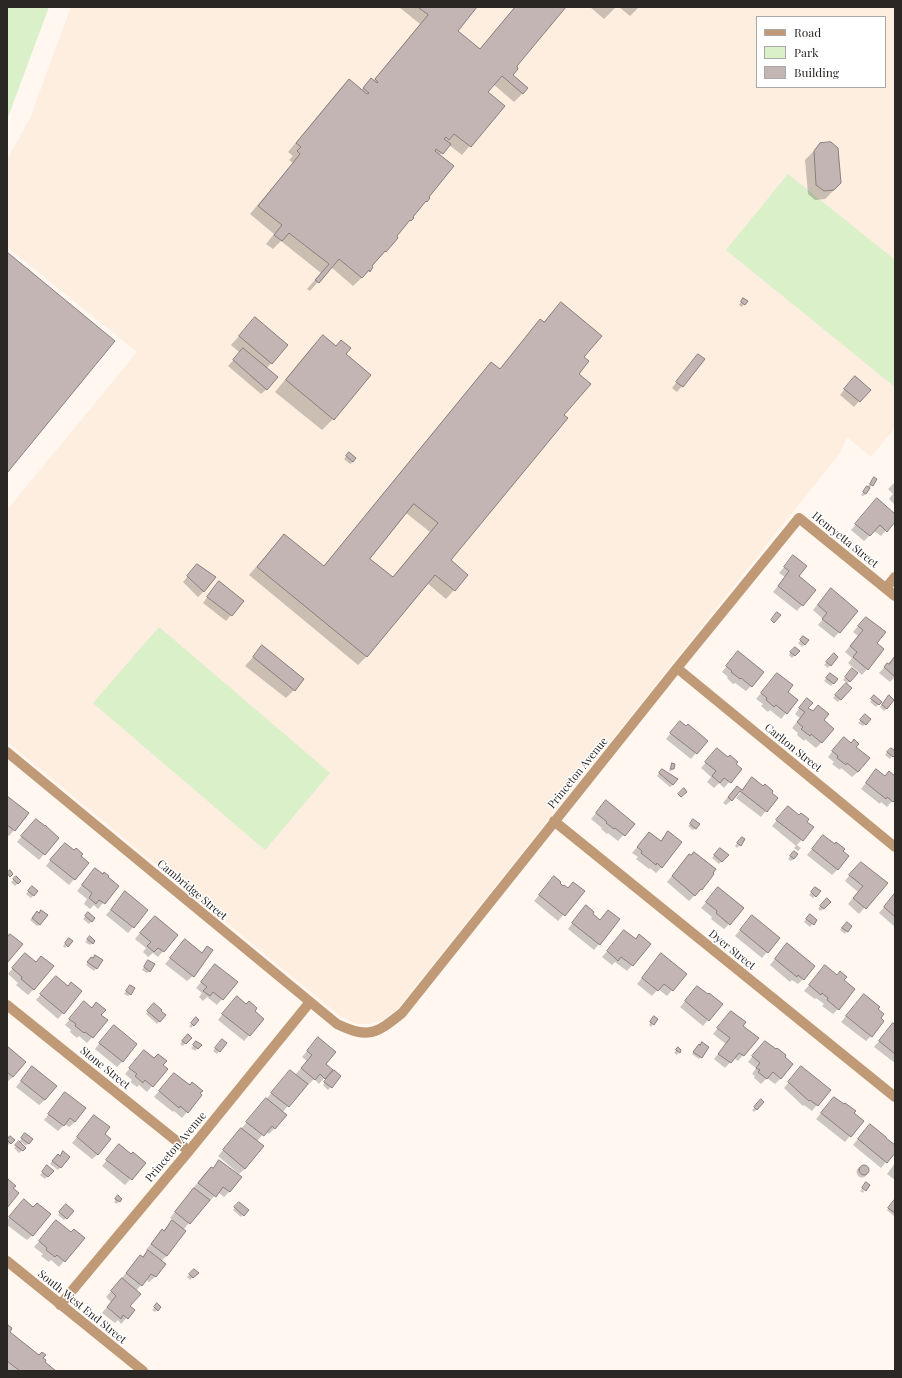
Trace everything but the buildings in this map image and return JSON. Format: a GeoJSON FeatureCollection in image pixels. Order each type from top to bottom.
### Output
{"type":"FeatureCollection","features":[{"type":"Feature","properties":{"kind":"street","name":"Henryetta Street"},"geometry":{"type":"LineString","coordinates":[[799,518],[895,596]]}},
{"type":"Feature","properties":{"kind":"street","name":"Princeton Avenue"},"geometry":{"type":"LineString","coordinates":[[368,1034],[385,1027],[402,1013],[554,821],[799,518]]}},
{"type":"Feature","properties":{"kind":"street"},"geometry":{"type":"LineString","coordinates":[[886,588],[895,577]]}},
{"type":"Feature","properties":{"kind":"street","name":"Carlton Street"},"geometry":{"type":"LineString","coordinates":[[677,668],[895,847]]}},
{"type":"Feature","properties":{"kind":"street","name":"Cambridge Street"},"geometry":{"type":"LineString","coordinates":[[7,752],[337,1024],[353,1032],[368,1034]]}},
{"type":"Feature","properties":{"kind":"street","name":"Dyer Street"},"geometry":{"type":"LineString","coordinates":[[554,821],[895,1097]]}},
{"type":"Feature","properties":{"kind":"street","name":"Princeton Avenue"},"geometry":{"type":"LineString","coordinates":[[60,1305],[189,1151],[310,1002]]}},
{"type":"Feature","properties":{"kind":"street","name":"Stone Street"},"geometry":{"type":"LineString","coordinates":[[7,1005],[189,1151]]}},
{"type":"Feature","properties":{"kind":"street","name":"South West End Street"},"geometry":{"type":"LineString","coordinates":[[9,1266],[143,1371]]}},
{"type":"Feature","properties":{"kind":"shaded area"},"geometry":{"type":"Polygon","coordinates":[[[71,7],[895,7],[895,428],[871,457],[847,437],[840,453],[399,1007],[384,1020],[370,1024],[357,1024],[341,1017],[7,742],[7,510],[137,352],[7,247],[7,160],[30,118],[71,7]]]}},
{"type":"Feature","properties":{"kind":"green space"},"geometry":{"type":"Polygon","coordinates":[[[7,7],[49,7],[7,120],[7,7]]]}},
{"type":"Feature","properties":{"kind":"green space"},"geometry":{"type":"Polygon","coordinates":[[[788,174],[895,260],[895,387],[726,250],[788,174]]]}},
{"type":"Feature","properties":{"kind":"green space"},"geometry":{"type":"Polygon","coordinates":[[[159,627],[330,773],[265,850],[93,703],[159,627]]]}}]}
